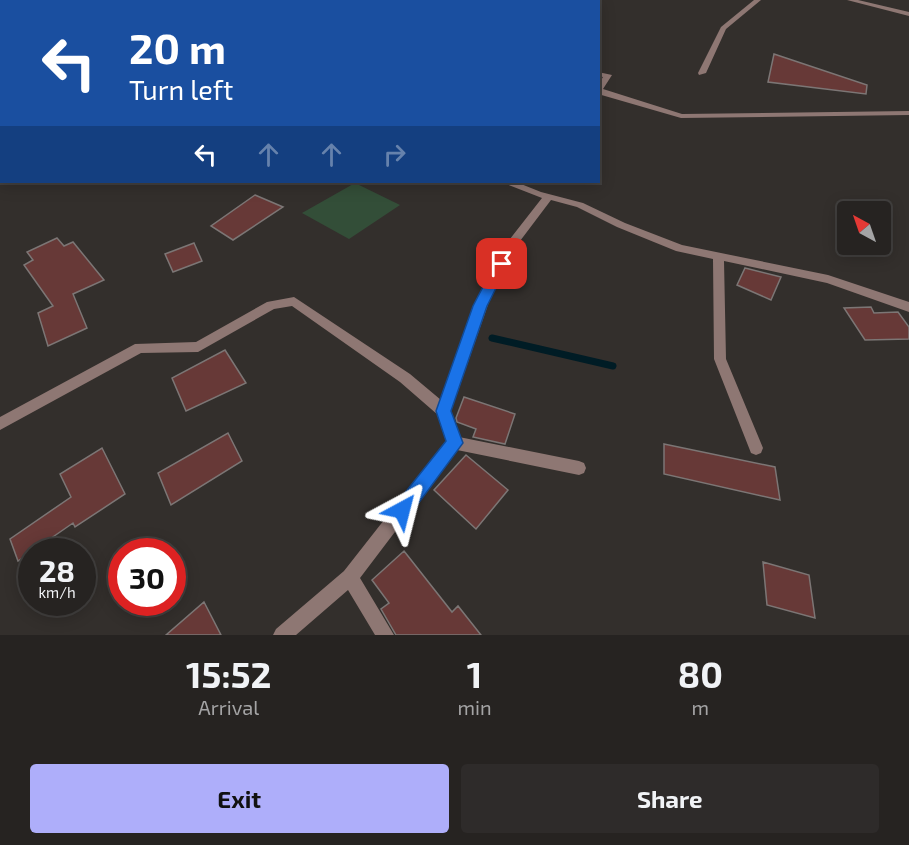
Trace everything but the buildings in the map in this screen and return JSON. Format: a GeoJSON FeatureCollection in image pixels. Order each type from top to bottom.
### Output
{"type":"FeatureCollection","features":[{"type":"Feature","properties":{"kind":"street"},"geometry":{"type":"LineString","coordinates":[[702,73],[723,28],[758,0]]}},
{"type":"Feature","properties":{"kind":"street"},"geometry":{"type":"LineString","coordinates":[[850,0],[909,14]]}},
{"type":"Feature","properties":{"kind":"street"},"geometry":{"type":"LineString","coordinates":[[600,74],[608,75],[600,91],[681,116],[909,113]]}},
{"type":"Feature","properties":{"kind":"street"},"geometry":{"type":"LineString","coordinates":[[512,183],[548,197],[580,205],[621,225],[680,248],[828,279],[909,307]]}},
{"type":"Feature","properties":{"kind":"street"},"geometry":{"type":"LineString","coordinates":[[444,411],[485,296],[510,247],[548,197]]}},
{"type":"Feature","properties":{"kind":"street"},"geometry":{"type":"LineString","coordinates":[[719,255],[717,310],[720,359],[756,448]]}},
{"type":"Feature","properties":{"kind":"street"},"geometry":{"type":"LineString","coordinates":[[0,424],[139,348],[198,347],[271,305],[294,301],[405,378],[444,411],[454,443]]}},
{"type":"Feature","properties":{"kind":"street"},"geometry":{"type":"LineString","coordinates":[[454,443],[579,468]]}},
{"type":"Feature","properties":{"kind":"street"},"geometry":{"type":"LineString","coordinates":[[282,635],[351,577],[454,443]]}},
{"type":"Feature","properties":{"kind":"street"},"geometry":{"type":"LineString","coordinates":[[351,577],[385,635]]}},
{"type":"Feature","properties":{"kind":"green space"},"geometry":{"type":"Polygon","coordinates":[[[355,183],[400,205],[349,239],[302,213],[355,183]]]}},
{"type":"Feature","properties":{"kind":"waterway"},"geometry":{"type":"LineString","coordinates":[[492,338],[613,366]]}},
{"type":"Feature","properties":{"kind":"route"},"geometry":{"type":"LineString","coordinates":[[402,510],[454,443],[444,411],[480,306],[502,264]]}}]}
